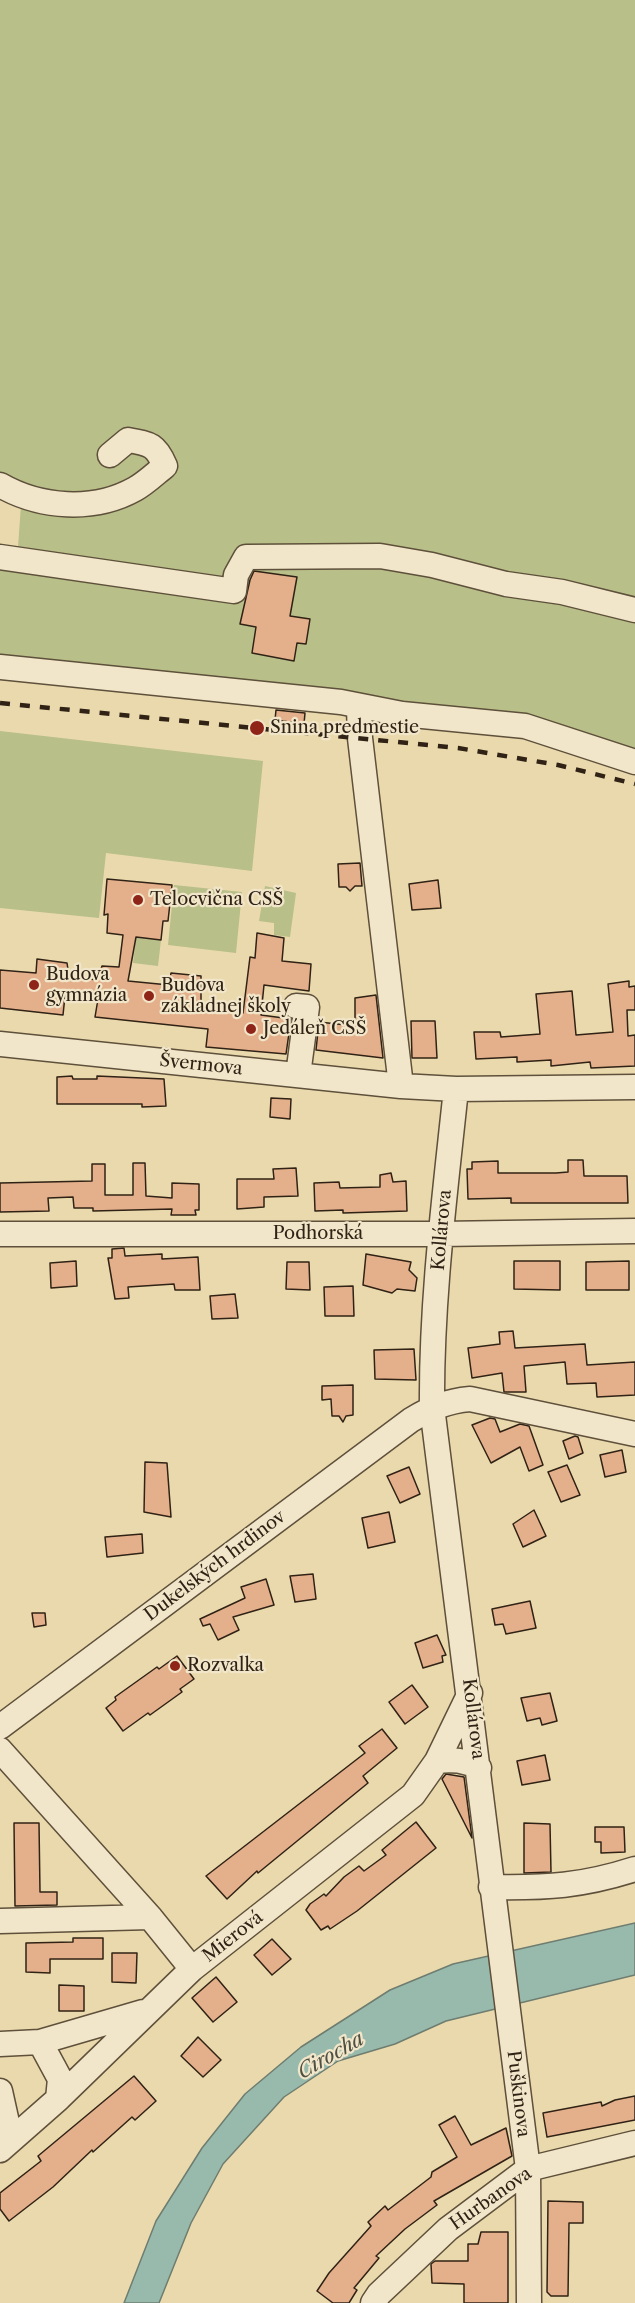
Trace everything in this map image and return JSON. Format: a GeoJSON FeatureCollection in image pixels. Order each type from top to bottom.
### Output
{"type":"FeatureCollection","features":[{"type":"Feature","properties":{"kind":"street"},"geometry":{"type":"LineString","coordinates":[[0,485],[16,494],[54,504],[97,504],[135,489],[165,466],[158,449],[146,443],[128,440],[110,455]]}},
{"type":"Feature","properties":{"kind":"street"},"geometry":{"type":"LineString","coordinates":[[0,557],[234,591],[236,575],[246,557],[381,556],[432,565],[506,584],[562,592],[635,610]]}},
{"type":"Feature","properties":{"kind":"street"},"geometry":{"type":"LineString","coordinates":[[0,667],[341,702],[359,708],[525,726],[635,762]]}},
{"type":"Feature","properties":{"kind":"street"},"geometry":{"type":"LineString","coordinates":[[359,708],[360,738],[401,1086]]}},
{"type":"Feature","properties":{"kind":"street"},"geometry":{"type":"LineString","coordinates":[[296,1006],[307,1007],[298,1075]]}},
{"type":"Feature","properties":{"kind":"street","name":"Švermova"},"geometry":{"type":"LineString","coordinates":[[0,1044],[401,1086],[456,1089],[635,1087]]}},
{"type":"Feature","properties":{"kind":"street","name":"Kollárova"},"geometry":{"type":"LineString","coordinates":[[456,1089],[441,1234],[431,1380],[432,1407],[470,1692],[492,1894]]}},
{"type":"Feature","properties":{"kind":"street","name":"Podhorská"},"geometry":{"type":"LineString","coordinates":[[0,1234],[441,1234],[635,1231]]}},
{"type":"Feature","properties":{"kind":"street"},"geometry":{"type":"LineString","coordinates":[[432,1407],[450,1401],[470,1399],[635,1434]]}},
{"type":"Feature","properties":{"kind":"street","name":"Dukelských hrdinov"},"geometry":{"type":"LineString","coordinates":[[0,1727],[411,1420],[432,1407]]}},
{"type":"Feature","properties":{"kind":"street","name":"Mierová"},"geometry":{"type":"LineString","coordinates":[[3,2148],[58,2099],[192,1969],[413,1795],[437,1761],[470,1692]]}},
{"type":"Feature","properties":{"kind":"street"},"geometry":{"type":"LineString","coordinates":[[0,1750],[150,1917],[192,1969]]}},
{"type":"Feature","properties":{"kind":"street"},"geometry":{"type":"LineString","coordinates":[[437,1761],[451,1759],[469,1762],[479,1768]]}},
{"type":"Feature","properties":{"kind":"street"},"geometry":{"type":"LineString","coordinates":[[492,1894],[551,1888],[604,1879],[635,1869]]}},
{"type":"Feature","properties":{"kind":"street","name":"Puškinova"},"geometry":{"type":"LineString","coordinates":[[492,1894],[528,2169],[529,2303]]}},
{"type":"Feature","properties":{"kind":"street"},"geometry":{"type":"LineString","coordinates":[[0,1921],[150,1917]]}},
{"type":"Feature","properties":{"kind":"street"},"geometry":{"type":"LineString","coordinates":[[0,2044],[39,2042],[148,2011]]}},
{"type":"Feature","properties":{"kind":"street"},"geometry":{"type":"LineString","coordinates":[[39,2042],[60,2079],[58,2099]]}},
{"type":"Feature","properties":{"kind":"street"},"geometry":{"type":"LineString","coordinates":[[0,2091],[8,2127],[3,2148]]}},
{"type":"Feature","properties":{"kind":"street","name":"Hurbanova"},"geometry":{"type":"LineString","coordinates":[[373,2303],[379,2294],[448,2229],[528,2169],[635,2143]]}},
{"type":"Feature","properties":{"kind":"green space"},"geometry":{"type":"Polygon","coordinates":[[[0,0],[635,0],[635,756],[539,722],[0,662],[0,545],[18,547],[22,491],[0,488],[0,0]]]}},
{"type":"Feature","properties":{"kind":"green space"},"geometry":{"type":"Polygon","coordinates":[[[0,731],[263,761],[252,871],[106,853],[99,918],[0,908],[0,731]]]}},
{"type":"Feature","properties":{"kind":"green space"},"geometry":{"type":"Polygon","coordinates":[[[174,885],[242,892],[236,953],[168,945],[174,885]]]}},
{"type":"Feature","properties":{"kind":"green space"},"geometry":{"type":"Polygon","coordinates":[[[265,886],[296,893],[290,937],[274,935],[274,923],[259,921],[265,886]]]}},
{"type":"Feature","properties":{"kind":"green space"},"geometry":{"type":"Polygon","coordinates":[[[136,937],[161,940],[158,966],[133,963],[136,937]]]}},
{"type":"Feature","properties":{"kind":"water","name":"Cirocha"},"geometry":{"type":"Polygon","coordinates":[[[635,1923],[635,1975],[446,2021],[395,2044],[338,2061],[284,2097],[223,2164],[191,2223],[159,2303],[124,2303],[156,2221],[202,2148],[245,2094],[301,2047],[390,1990],[453,1964],[635,1923]]]}},
{"type":"Feature","properties":{"kind":"building"},"geometry":{"type":"Polygon","coordinates":[[[254,571],[297,577],[290,616],[310,619],[306,644],[297,643],[294,661],[252,653],[256,627],[240,624],[254,571]]]}},
{"type":"Feature","properties":{"kind":"building"},"geometry":{"type":"Polygon","coordinates":[[[276,710],[305,713],[304,724],[275,720],[276,710]]]}},
{"type":"Feature","properties":{"kind":"building"},"geometry":{"type":"Polygon","coordinates":[[[360,863],[362,886],[355,886],[350,891],[346,887],[339,887],[338,864],[360,863]]]}},
{"type":"Feature","properties":{"kind":"building"},"geometry":{"type":"Polygon","coordinates":[[[107,879],[172,885],[168,921],[163,921],[161,940],[136,937],[128,981],[169,985],[171,973],[201,976],[201,1009],[243,1013],[250,957],[255,958],[257,933],[284,938],[282,961],[311,964],[309,991],[264,985],[261,1015],[291,1019],[286,1054],[206,1047],[208,1029],[95,1017],[98,999],[65,996],[63,1015],[0,1008],[0,970],[36,973],[37,959],[67,963],[69,976],[97,980],[102,966],[119,967],[123,935],[107,933],[108,914],[104,915],[107,879]]]}},
{"type":"Feature","properties":{"kind":"building"},"geometry":{"type":"Polygon","coordinates":[[[438,880],[441,908],[412,910],[409,884],[438,880]]]}},
{"type":"Feature","properties":{"kind":"building"},"geometry":{"type":"Polygon","coordinates":[[[629,981],[629,987],[635,986],[635,1010],[627,1010],[628,1036],[635,1035],[635,1066],[591,1068],[590,1062],[551,1066],[551,1060],[517,1062],[517,1057],[476,1059],[474,1032],[500,1032],[501,1037],[540,1034],[536,994],[572,991],[576,1035],[613,1032],[608,984],[629,981]]]}},
{"type":"Feature","properties":{"kind":"building"},"geometry":{"type":"Polygon","coordinates":[[[376,995],[383,1058],[316,1050],[319,1022],[355,1026],[355,998],[376,995]]]}},
{"type":"Feature","properties":{"kind":"building"},"geometry":{"type":"Polygon","coordinates":[[[411,1021],[435,1021],[437,1058],[412,1058],[411,1021]]]}},
{"type":"Feature","properties":{"kind":"building"},"geometry":{"type":"Polygon","coordinates":[[[72,1076],[73,1079],[97,1079],[97,1076],[164,1079],[166,1106],[57,1104],[57,1077],[72,1076]]]}},
{"type":"Feature","properties":{"kind":"building"},"geometry":{"type":"Polygon","coordinates":[[[271,1098],[291,1099],[290,1119],[270,1117],[271,1098]]]}},
{"type":"Feature","properties":{"kind":"building"},"geometry":{"type":"Polygon","coordinates":[[[568,1160],[583,1160],[584,1176],[627,1176],[628,1203],[511,1203],[511,1198],[468,1199],[467,1169],[472,1169],[472,1162],[498,1161],[498,1173],[556,1173],[568,1172],[568,1160]]]}},
{"type":"Feature","properties":{"kind":"building"},"geometry":{"type":"Polygon","coordinates":[[[133,1163],[145,1163],[146,1196],[172,1198],[172,1183],[199,1184],[199,1210],[195,1210],[196,1215],[171,1215],[172,1209],[93,1211],[93,1208],[74,1208],[73,1197],[48,1198],[49,1211],[0,1212],[0,1183],[92,1181],[92,1164],[105,1164],[105,1195],[133,1195],[133,1163]]]}},
{"type":"Feature","properties":{"kind":"building"},"geometry":{"type":"Polygon","coordinates":[[[296,1168],[298,1196],[264,1197],[264,1207],[237,1209],[237,1179],[274,1179],[273,1169],[296,1168]]]}},
{"type":"Feature","properties":{"kind":"building"},"geometry":{"type":"Polygon","coordinates":[[[391,1173],[393,1182],[406,1181],[407,1211],[343,1213],[343,1210],[315,1211],[314,1183],[339,1182],[340,1188],[380,1187],[380,1175],[391,1173]]]}},
{"type":"Feature","properties":{"kind":"building"},"geometry":{"type":"Polygon","coordinates":[[[124,1248],[125,1256],[162,1254],[162,1259],[198,1257],[200,1290],[175,1290],[174,1284],[128,1287],[129,1298],[115,1299],[108,1258],[112,1258],[112,1249],[124,1248]]]}},
{"type":"Feature","properties":{"kind":"building"},"geometry":{"type":"Polygon","coordinates":[[[366,1254],[411,1262],[409,1270],[417,1278],[415,1291],[397,1289],[392,1293],[363,1285],[366,1254]]]}},
{"type":"Feature","properties":{"kind":"building"},"geometry":{"type":"Polygon","coordinates":[[[76,1261],[77,1286],[51,1288],[50,1263],[76,1261]]]}},
{"type":"Feature","properties":{"kind":"building"},"geometry":{"type":"Polygon","coordinates":[[[514,1261],[560,1261],[560,1290],[514,1289],[514,1261]]]}},
{"type":"Feature","properties":{"kind":"building"},"geometry":{"type":"Polygon","coordinates":[[[629,1261],[629,1290],[586,1290],[586,1262],[629,1261]]]}},
{"type":"Feature","properties":{"kind":"building"},"geometry":{"type":"Polygon","coordinates":[[[287,1262],[309,1262],[310,1290],[286,1289],[287,1262]]]}},
{"type":"Feature","properties":{"kind":"building"},"geometry":{"type":"Polygon","coordinates":[[[353,1286],[354,1316],[325,1316],[324,1287],[353,1286]]]}},
{"type":"Feature","properties":{"kind":"building"},"geometry":{"type":"Polygon","coordinates":[[[235,1294],[238,1318],[212,1319],[210,1296],[235,1294]]]}},
{"type":"Feature","properties":{"kind":"building"},"geometry":{"type":"Polygon","coordinates":[[[513,1331],[515,1348],[585,1344],[587,1365],[635,1362],[635,1395],[597,1397],[596,1383],[567,1384],[565,1362],[524,1366],[526,1392],[504,1392],[502,1373],[472,1378],[468,1348],[500,1344],[499,1332],[513,1331]]]}},
{"type":"Feature","properties":{"kind":"building"},"geometry":{"type":"Polygon","coordinates":[[[414,1349],[416,1380],[375,1379],[374,1350],[414,1349]]]}},
{"type":"Feature","properties":{"kind":"building"},"geometry":{"type":"Polygon","coordinates":[[[353,1385],[353,1415],[346,1416],[343,1422],[339,1416],[332,1416],[331,1399],[322,1400],[322,1386],[353,1385]]]}},
{"type":"Feature","properties":{"kind":"building"},"geometry":{"type":"Polygon","coordinates":[[[490,1418],[495,1419],[500,1432],[520,1424],[529,1426],[543,1465],[529,1471],[520,1447],[491,1463],[472,1425],[490,1418]]]}},
{"type":"Feature","properties":{"kind":"building"},"geometry":{"type":"Polygon","coordinates":[[[578,1437],[583,1453],[569,1459],[563,1441],[578,1437]]]}},
{"type":"Feature","properties":{"kind":"building"},"geometry":{"type":"Polygon","coordinates":[[[622,1450],[626,1472],[605,1477],[600,1455],[622,1450]]]}},
{"type":"Feature","properties":{"kind":"building"},"geometry":{"type":"Polygon","coordinates":[[[145,1462],[167,1463],[171,1517],[144,1512],[145,1462]]]}},
{"type":"Feature","properties":{"kind":"building"},"geometry":{"type":"Polygon","coordinates":[[[567,1465],[580,1495],[561,1502],[548,1472],[567,1465]]]}},
{"type":"Feature","properties":{"kind":"building"},"geometry":{"type":"Polygon","coordinates":[[[409,1467],[420,1494],[400,1503],[387,1476],[409,1467]]]}},
{"type":"Feature","properties":{"kind":"building"},"geometry":{"type":"Polygon","coordinates":[[[534,1510],[546,1536],[523,1547],[513,1524],[534,1510]]]}},
{"type":"Feature","properties":{"kind":"building"},"geometry":{"type":"Polygon","coordinates":[[[389,1512],[395,1542],[368,1548],[362,1518],[389,1512]]]}},
{"type":"Feature","properties":{"kind":"building"},"geometry":{"type":"Polygon","coordinates":[[[142,1534],[143,1553],[107,1557],[105,1537],[142,1534]]]}},
{"type":"Feature","properties":{"kind":"building"},"geometry":{"type":"Polygon","coordinates":[[[313,1574],[316,1599],[295,1602],[290,1576],[313,1574]]]}},
{"type":"Feature","properties":{"kind":"building"},"geometry":{"type":"Polygon","coordinates":[[[266,1579],[274,1605],[233,1617],[239,1630],[218,1640],[210,1624],[203,1626],[200,1619],[245,1598],[241,1587],[266,1579]]]}},
{"type":"Feature","properties":{"kind":"building"},"geometry":{"type":"Polygon","coordinates":[[[530,1601],[536,1628],[506,1634],[503,1624],[495,1625],[492,1609],[530,1601]]]}},
{"type":"Feature","properties":{"kind":"building"},"geometry":{"type":"Polygon","coordinates":[[[32,1613],[45,1613],[46,1625],[34,1627],[32,1613]]]}},
{"type":"Feature","properties":{"kind":"building"},"geometry":{"type":"Polygon","coordinates":[[[437,1635],[446,1655],[442,1656],[443,1662],[423,1668],[415,1643],[437,1635]]]}},
{"type":"Feature","properties":{"kind":"building"},"geometry":{"type":"Polygon","coordinates":[[[177,1656],[194,1679],[180,1689],[182,1692],[123,1731],[106,1708],[116,1700],[115,1697],[157,1667],[159,1669],[177,1656]]]}},
{"type":"Feature","properties":{"kind":"building"},"geometry":{"type":"Polygon","coordinates":[[[412,1685],[428,1707],[405,1724],[389,1702],[412,1685]]]}},
{"type":"Feature","properties":{"kind":"building"},"geometry":{"type":"Polygon","coordinates":[[[550,1693],[557,1721],[542,1725],[540,1718],[527,1721],[521,1698],[550,1693]]]}},
{"type":"Feature","properties":{"kind":"building"},"geometry":{"type":"Polygon","coordinates":[[[382,1729],[397,1748],[363,1776],[368,1783],[258,1873],[257,1871],[227,1899],[206,1876],[365,1753],[359,1746],[382,1729]]]}},
{"type":"Feature","properties":{"kind":"building"},"geometry":{"type":"Polygon","coordinates":[[[545,1755],[550,1780],[522,1785],[517,1761],[545,1755]]]}},
{"type":"Feature","properties":{"kind":"building"},"geometry":{"type":"Polygon","coordinates":[[[446,1774],[464,1777],[472,1838],[442,1779],[446,1774]]]}},
{"type":"Feature","properties":{"kind":"building"},"geometry":{"type":"Polygon","coordinates":[[[416,1822],[436,1848],[357,1911],[330,1929],[328,1926],[321,1930],[306,1910],[310,1904],[324,1894],[326,1896],[344,1877],[359,1866],[364,1871],[386,1855],[382,1850],[416,1822]]]}},
{"type":"Feature","properties":{"kind":"building"},"geometry":{"type":"Polygon","coordinates":[[[14,1823],[39,1823],[40,1892],[57,1892],[57,1905],[15,1906],[14,1823]]]}},
{"type":"Feature","properties":{"kind":"building"},"geometry":{"type":"Polygon","coordinates":[[[524,1823],[550,1824],[551,1872],[524,1873],[524,1823]]]}},
{"type":"Feature","properties":{"kind":"building"},"geometry":{"type":"Polygon","coordinates":[[[595,1827],[624,1827],[625,1852],[601,1853],[601,1842],[595,1842],[595,1827]]]}},
{"type":"Feature","properties":{"kind":"building"},"geometry":{"type":"Polygon","coordinates":[[[73,1938],[103,1938],[103,1959],[50,1959],[50,1973],[26,1972],[26,1943],[73,1942],[73,1938]]]}},
{"type":"Feature","properties":{"kind":"building"},"geometry":{"type":"Polygon","coordinates":[[[272,1939],[291,1959],[272,1975],[254,1955],[272,1939]]]}},
{"type":"Feature","properties":{"kind":"building"},"geometry":{"type":"Polygon","coordinates":[[[112,1953],[137,1953],[136,1983],[112,1982],[112,1953]]]}},
{"type":"Feature","properties":{"kind":"building"},"geometry":{"type":"Polygon","coordinates":[[[216,1977],[237,2002],[213,2022],[192,1998],[216,1977]]]}},
{"type":"Feature","properties":{"kind":"building"},"geometry":{"type":"Polygon","coordinates":[[[59,1985],[84,1986],[84,2011],[59,2011],[59,1985]]]}},
{"type":"Feature","properties":{"kind":"building"},"geometry":{"type":"Polygon","coordinates":[[[198,2037],[221,2060],[203,2077],[181,2056],[198,2037]]]}},
{"type":"Feature","properties":{"kind":"building"},"geometry":{"type":"Polygon","coordinates":[[[134,2076],[156,2101],[135,2120],[132,2117],[93,2152],[92,2150],[53,2187],[9,2221],[0,2209],[0,2193],[41,2161],[38,2156],[134,2076]]]}},
{"type":"Feature","properties":{"kind":"building"},"geometry":{"type":"Polygon","coordinates":[[[635,2096],[635,2120],[547,2137],[543,2113],[601,2102],[602,2106],[615,2100],[635,2096]]]}},
{"type":"Feature","properties":{"kind":"building"},"geometry":{"type":"Polygon","coordinates":[[[455,2116],[471,2145],[506,2128],[512,2156],[434,2201],[437,2205],[405,2229],[376,2256],[379,2258],[354,2288],[357,2290],[349,2303],[333,2303],[317,2291],[329,2273],[371,2226],[368,2222],[385,2206],[388,2210],[431,2177],[432,2172],[457,2157],[439,2125],[455,2116]]]}},
{"type":"Feature","properties":{"kind":"building"},"geometry":{"type":"Polygon","coordinates":[[[548,2201],[583,2202],[583,2223],[569,2223],[568,2296],[551,2296],[547,2292],[548,2201]]]}},
{"type":"Feature","properties":{"kind":"building"},"geometry":{"type":"Polygon","coordinates":[[[481,2232],[508,2232],[508,2303],[464,2303],[464,2284],[432,2283],[431,2264],[435,2261],[468,2261],[468,2244],[478,2244],[481,2232]]]}},
{"type":"Feature","properties":{"kind":"railway"},"geometry":{"type":"LineString","coordinates":[[0,703],[458,748],[558,765],[635,784]]}},
{"type":"Feature","properties":{"kind":"place","name":"Snina predmestie"},"geometry":{"type":"Point","coordinates":[257,728]}},
{"type":"Feature","properties":{"kind":"place","name":"Telocvična CSŠ"},"geometry":{"type":"Point","coordinates":[138,900]}},
{"type":"Feature","properties":{"kind":"place","name":"Budova gymnázia"},"geometry":{"type":"Point","coordinates":[34,985]}},
{"type":"Feature","properties":{"kind":"place","name":"Budova základnej školy"},"geometry":{"type":"Point","coordinates":[149,996]}},
{"type":"Feature","properties":{"kind":"place","name":"Jedáleň CSŠ"},"geometry":{"type":"Point","coordinates":[251,1029]}},
{"type":"Feature","properties":{"kind":"place","name":"Rozvalka"},"geometry":{"type":"Point","coordinates":[175,1666]}}]}
